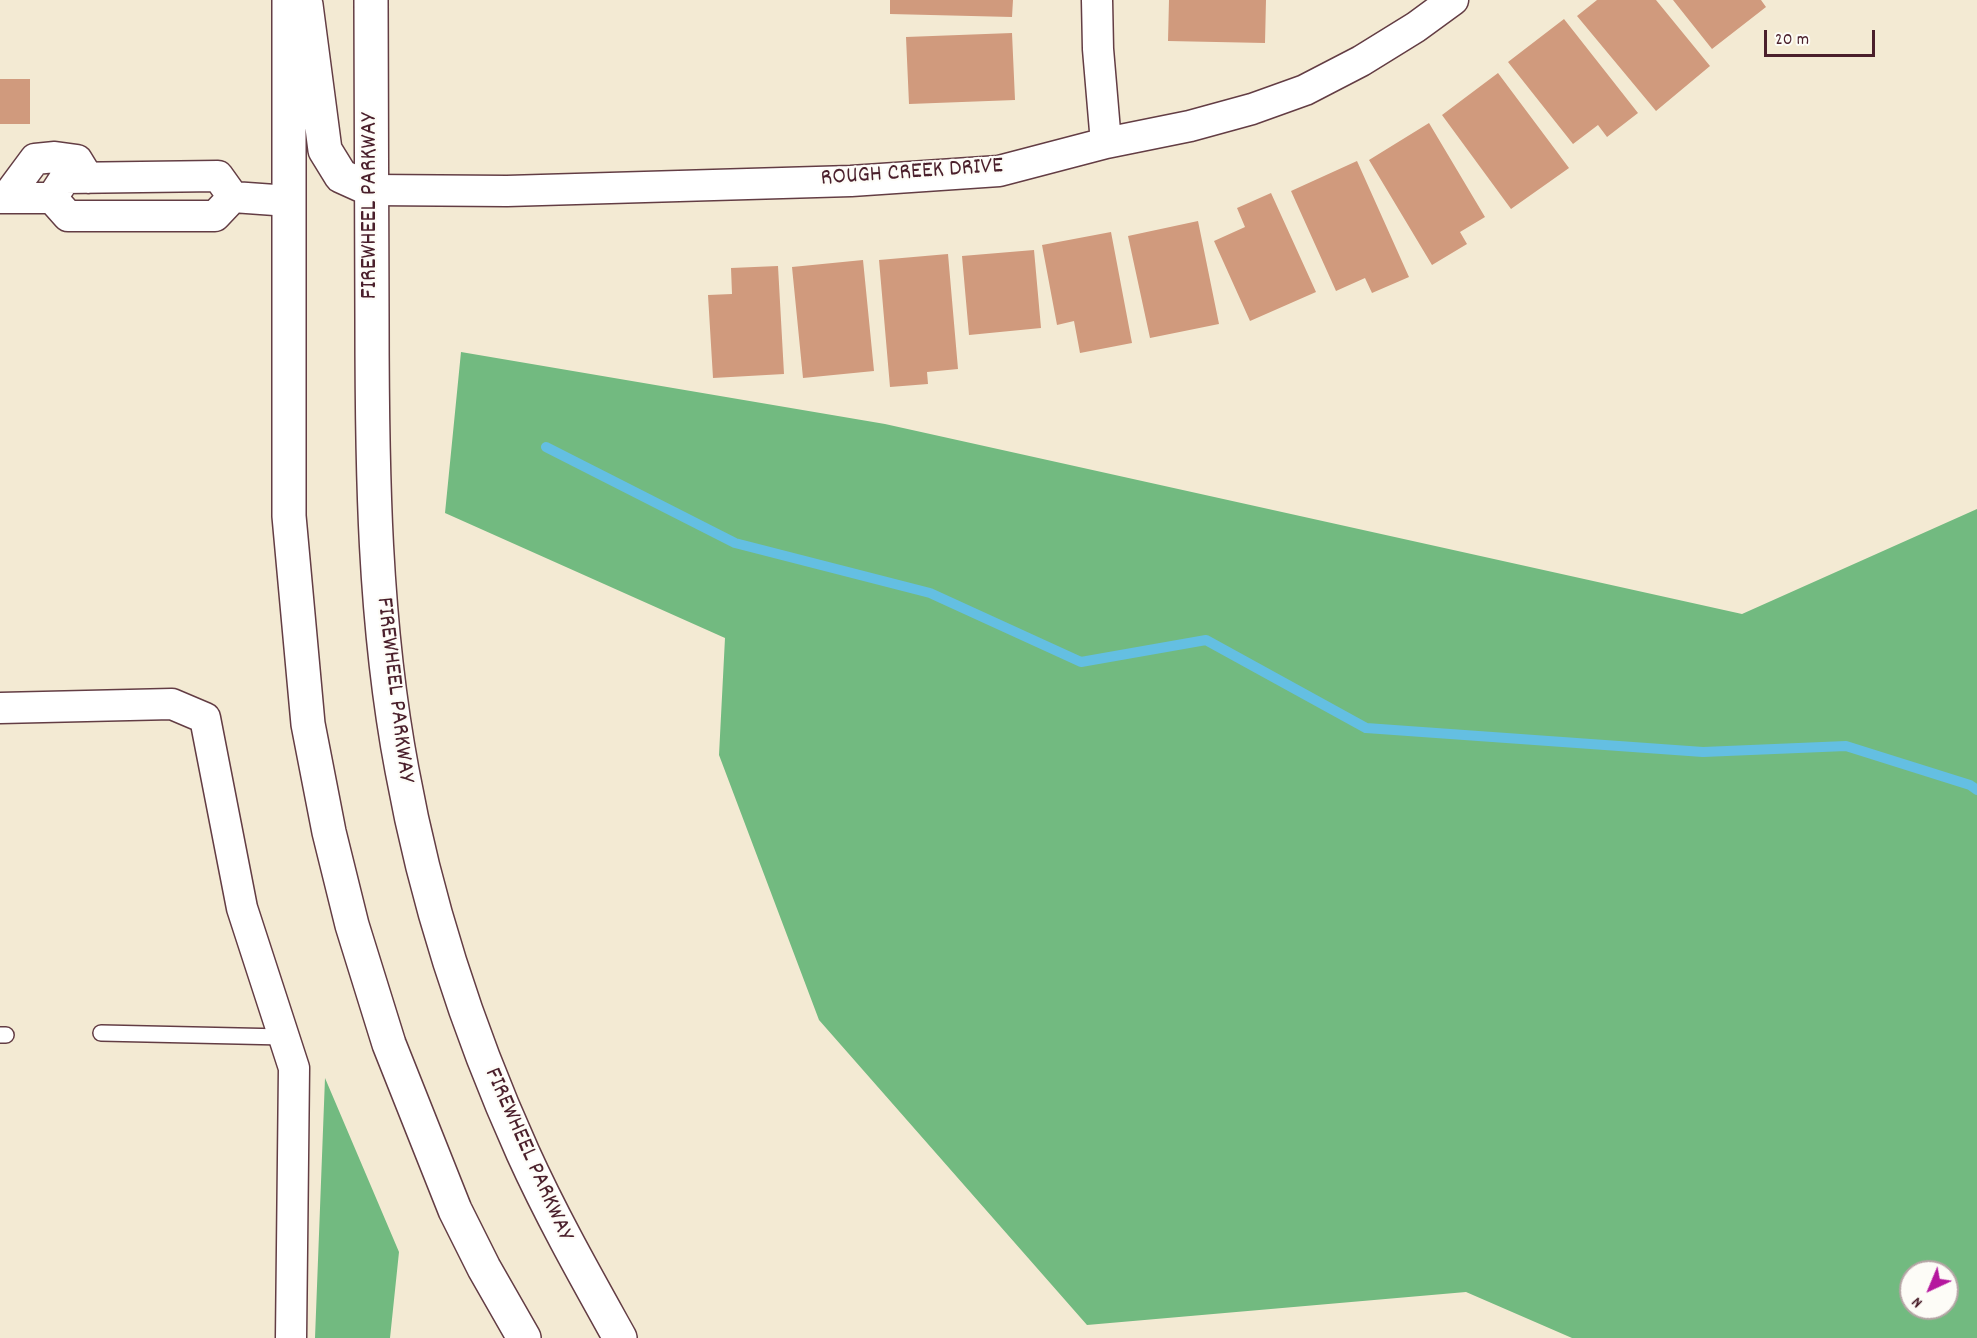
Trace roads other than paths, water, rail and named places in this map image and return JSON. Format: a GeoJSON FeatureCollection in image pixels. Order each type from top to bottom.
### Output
{"type":"FeatureCollection","features":[{"type":"Feature","properties":{"kind":"main road"},"geometry":{"type":"LineString","coordinates":[[288,0],[289,516],[308,724],[329,832],[352,925],[389,1044],[455,1210],[484,1268],[524,1338]]}},
{"type":"Feature","properties":{"kind":"main road"},"geometry":{"type":"LineString","coordinates":[[306,0],[325,150],[341,176],[372,190]]}},
{"type":"Feature","properties":{"kind":"main road","name":"FIREWHEEL PARKWAY"},"geometry":{"type":"LineString","coordinates":[[371,0],[372,418],[376,536],[383,641],[401,769],[418,848],[445,951],[488,1068],[523,1153],[568,1245],[620,1338]]}},
{"type":"Feature","properties":{"kind":"street"},"geometry":{"type":"LineString","coordinates":[[1097,0],[1098,49],[1106,143]]}},
{"type":"Feature","properties":{"kind":"street","name":"ROUGH CREEK DRIVE"},"geometry":{"type":"LineString","coordinates":[[372,190],[507,191],[851,181],[999,171],[1106,143],[1201,123],[1252,109],[1305,90],[1389,44],[1453,0]]}},
{"type":"Feature","properties":{"kind":"street"},"geometry":{"type":"LineString","coordinates":[[3,198],[35,159],[55,157],[77,160],[88,178]]}},
{"type":"Feature","properties":{"kind":"street"},"geometry":{"type":"LineString","coordinates":[[52,198],[65,178],[218,176],[233,196],[289,201]]}},
{"type":"Feature","properties":{"kind":"street"},"geometry":{"type":"LineString","coordinates":[[3,198],[52,198],[68,216],[215,216],[233,196]]}},
{"type":"Feature","properties":{"kind":"street"},"geometry":{"type":"LineString","coordinates":[[0,708],[172,704],[205,718],[242,908],[294,1068],[291,1338]]}},
{"type":"Feature","properties":{"kind":"lane"},"geometry":{"type":"LineString","coordinates":[[101,1033],[284,1037]]}},
{"type":"Feature","properties":{"kind":"waterway"},"geometry":{"type":"LineString","coordinates":[[546,447],[735,543],[930,593],[1081,662],[1206,640],[1366,728],[1703,752],[1846,746],[1970,785],[1977,790]]}}]}
